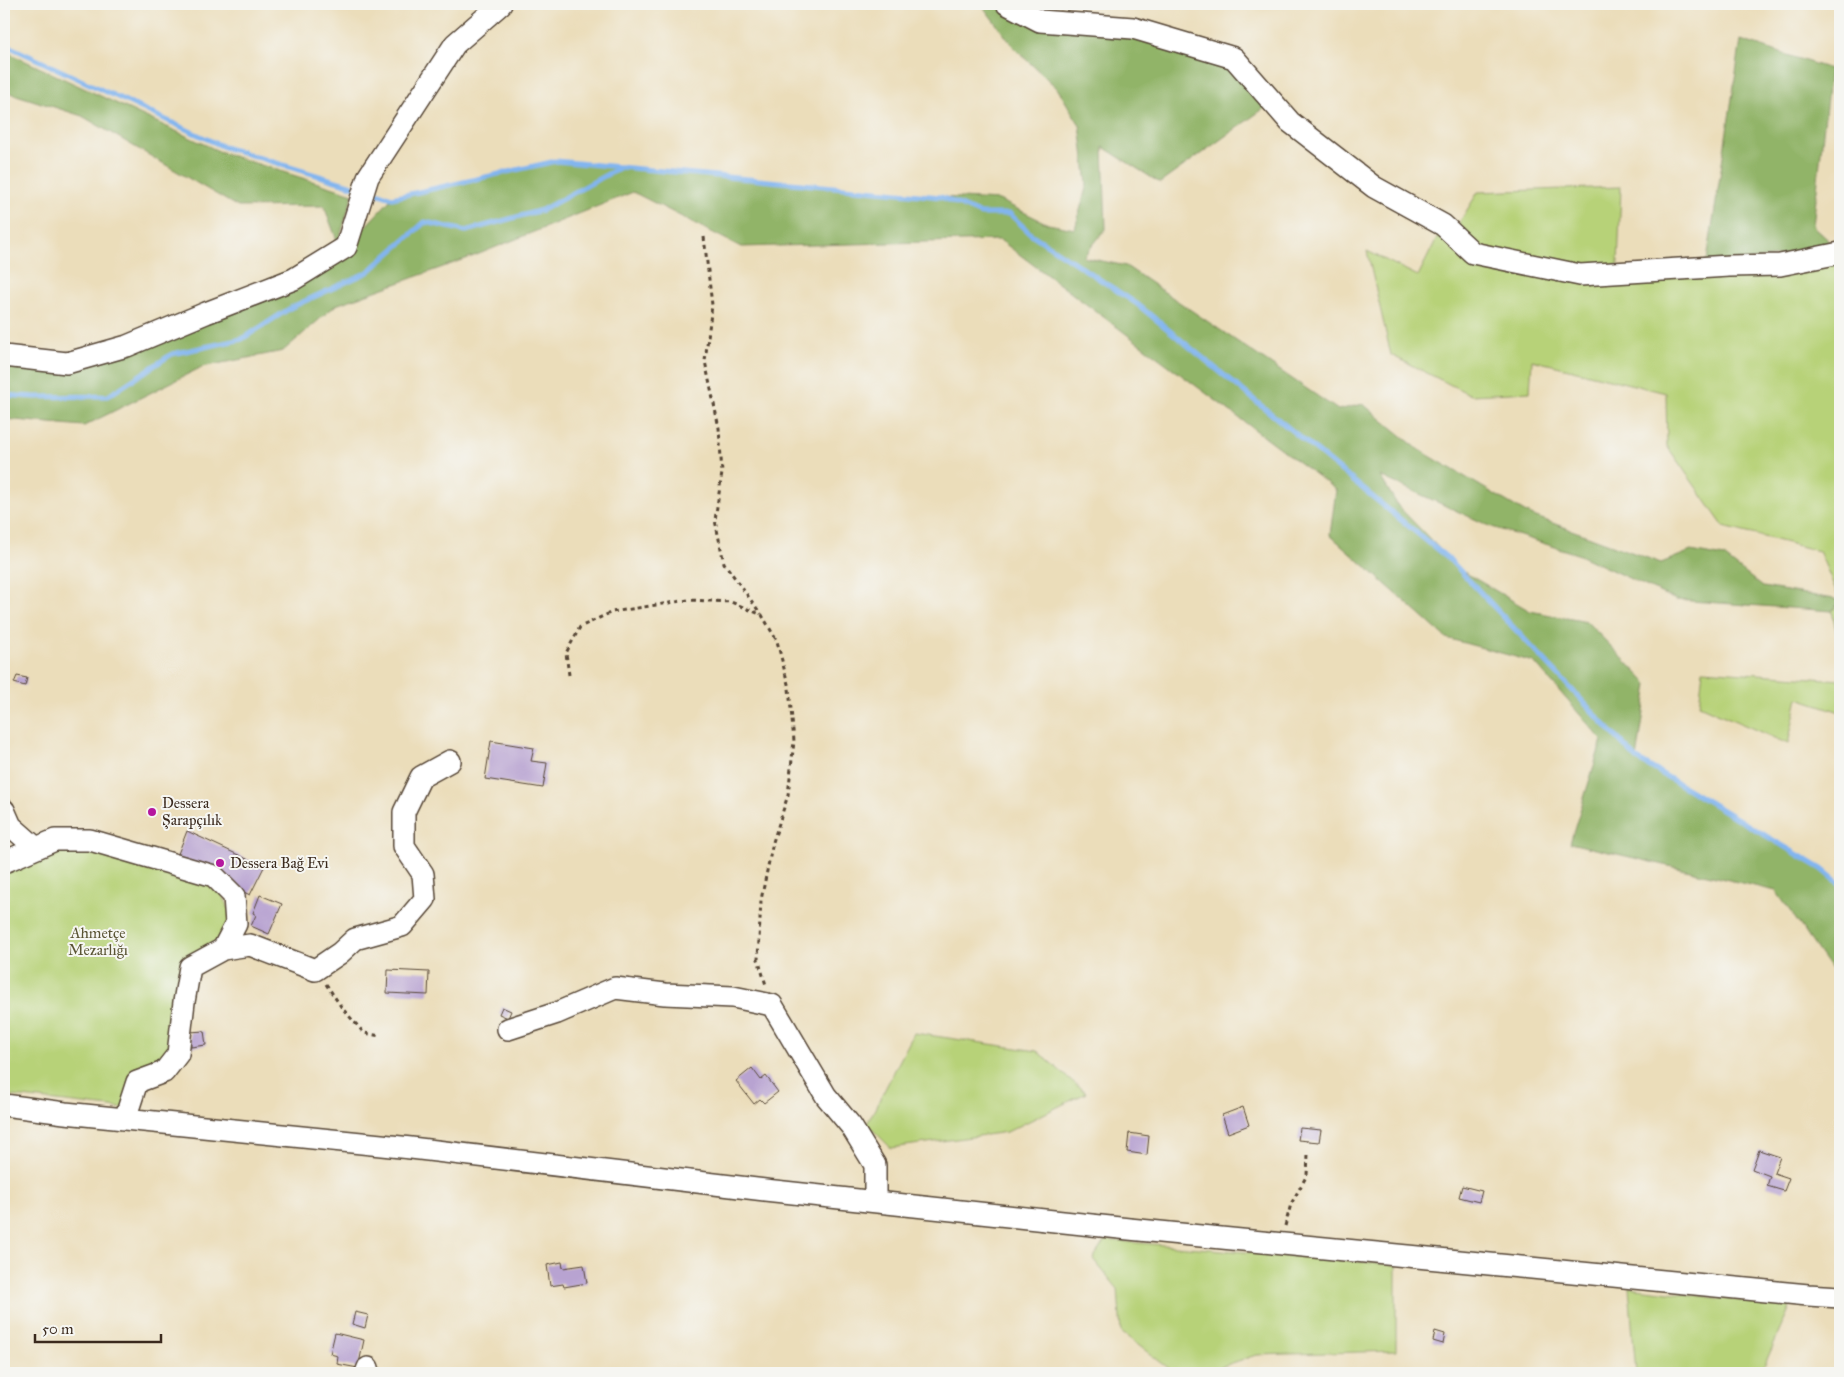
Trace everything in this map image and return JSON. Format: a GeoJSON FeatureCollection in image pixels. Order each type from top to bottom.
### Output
{"type":"FeatureCollection","features":[{"type":"Feature","properties":{"kind":"street"},"geometry":{"type":"LineString","coordinates":[[4,356],[67,363],[127,346],[294,279],[346,247],[368,177],[455,44],[501,4]]}},
{"type":"Feature","properties":{"kind":"street"},"geometry":{"type":"LineString","coordinates":[[1007,4],[1040,21],[1133,28],[1234,58],[1290,122],[1374,187],[1443,225],[1473,253],[1580,275],[1780,265],[1840,253]]}},
{"type":"Feature","properties":{"kind":"street"},"geometry":{"type":"LineString","coordinates":[[125,1119],[137,1082],[164,1072],[178,1054],[190,967],[223,949],[250,946],[315,970],[355,939],[402,926],[425,899],[423,874],[404,846],[404,812],[421,777],[450,761]]}},
{"type":"Feature","properties":{"kind":"street"},"geometry":{"type":"LineString","coordinates":[[4,810],[11,826],[36,848]]}},
{"type":"Feature","properties":{"kind":"street"},"geometry":{"type":"LineString","coordinates":[[4,862],[55,840],[90,840],[214,876],[234,896],[236,924],[223,949]]}},
{"type":"Feature","properties":{"kind":"street"},"geometry":{"type":"LineString","coordinates":[[508,1029],[557,1013],[615,988],[665,994],[733,997],[772,1005],[826,1096],[851,1126],[875,1165],[875,1202]]}},
{"type":"Feature","properties":{"kind":"street"},"geometry":{"type":"LineString","coordinates":[[4,1104],[125,1119],[411,1148],[875,1202],[1840,1297]]}},
{"type":"Feature","properties":{"kind":"path"},"geometry":{"type":"LineString","coordinates":[[704,237],[712,305],[705,361],[719,428],[722,473],[715,520],[724,563],[762,615],[777,641],[787,679],[794,741],[788,795],[773,842],[761,900],[758,960],[772,1005]]}},
{"type":"Feature","properties":{"kind":"path"},"geometry":{"type":"LineString","coordinates":[[569,675],[566,653],[580,627],[612,612],[688,600],[731,602],[762,615]]}},
{"type":"Feature","properties":{"kind":"path"},"geometry":{"type":"LineString","coordinates":[[315,970],[329,987],[342,1008],[364,1033],[380,1036]]}},
{"type":"Feature","properties":{"kind":"path"},"geometry":{"type":"LineString","coordinates":[[1280,1243],[1291,1204],[1306,1175],[1308,1154]]}},
{"type":"Feature","properties":{"kind":"green space"},"geometry":{"type":"Polygon","coordinates":[[[981,4],[1007,4],[1234,58],[1273,102],[1160,183],[1103,147],[1106,229],[1083,257],[1126,266],[1338,410],[1363,404],[1418,449],[1528,514],[1661,563],[1691,551],[1724,557],[1763,587],[1840,600],[1832,611],[1676,600],[1577,554],[1492,527],[1380,476],[1398,506],[1459,569],[1530,611],[1587,622],[1648,684],[1637,759],[1822,869],[1840,884],[1840,971],[1833,972],[1776,891],[1570,843],[1602,740],[1534,662],[1446,638],[1330,535],[1336,490],[1000,240],[741,247],[633,192],[474,256],[336,305],[283,351],[202,367],[84,426],[4,419],[4,363],[67,363],[346,247],[392,198],[556,161],[941,197],[999,200],[1048,224],[1075,229],[1087,184],[1080,125],[1057,88],[1016,50],[981,4]]]}},
{"type":"Feature","properties":{"kind":"green space"},"geometry":{"type":"Polygon","coordinates":[[[1741,40],[1830,69],[1813,226],[1836,247],[1706,267],[1741,40]]]}},
{"type":"Feature","properties":{"kind":"green space"},"geometry":{"type":"Polygon","coordinates":[[[4,51],[223,153],[353,194],[338,243],[324,206],[238,207],[82,116],[4,91],[4,51]]]}},
{"type":"Feature","properties":{"kind":"green space"},"geometry":{"type":"Polygon","coordinates":[[[1621,187],[1618,265],[1578,266],[1480,248],[1456,228],[1478,192],[1621,187]]]}},
{"type":"Feature","properties":{"kind":"green space"},"geometry":{"type":"Polygon","coordinates":[[[1439,234],[1585,284],[1840,253],[1840,600],[1819,551],[1724,527],[1667,446],[1666,393],[1532,360],[1530,392],[1471,395],[1391,355],[1367,251],[1418,276],[1439,234]]]}},
{"type":"Feature","properties":{"kind":"green space"},"geometry":{"type":"Polygon","coordinates":[[[1840,600],[1840,651],[1832,611],[1840,600]]]}},
{"type":"Feature","properties":{"kind":"green space"},"geometry":{"type":"Polygon","coordinates":[[[1703,670],[1840,680],[1840,712],[1798,698],[1788,744],[1699,705],[1703,670]]]}},
{"type":"Feature","properties":{"kind":"green space","name":"Ahmetçe Mezarlığı"},"geometry":{"type":"Polygon","coordinates":[[[55,840],[214,876],[236,924],[190,967],[178,1054],[137,1082],[128,1109],[4,1095],[4,862],[55,840]]]}},
{"type":"Feature","properties":{"kind":"green space"},"geometry":{"type":"Polygon","coordinates":[[[914,1033],[1037,1051],[1086,1093],[1007,1132],[891,1148],[867,1124],[914,1033]]]}},
{"type":"Feature","properties":{"kind":"green space"},"geometry":{"type":"Polygon","coordinates":[[[1105,1240],[1396,1265],[1396,1351],[1256,1355],[1202,1373],[1175,1373],[1121,1332],[1118,1289],[1093,1259],[1105,1240]]]}},
{"type":"Feature","properties":{"kind":"green space"},"geometry":{"type":"Polygon","coordinates":[[[1629,1287],[1790,1307],[1761,1373],[1636,1373],[1629,1287]]]}},
{"type":"Feature","properties":{"kind":"building"},"geometry":{"type":"Polygon","coordinates":[[[17,676],[27,678],[25,686],[14,683],[17,676]]]}},
{"type":"Feature","properties":{"kind":"building"},"geometry":{"type":"Polygon","coordinates":[[[491,741],[534,748],[531,761],[547,763],[543,788],[485,779],[491,741]]]}},
{"type":"Feature","properties":{"kind":"building","name":"Dessera Bağ Evi"},"geometry":{"type":"Polygon","coordinates":[[[187,831],[264,867],[250,895],[176,859],[187,831]]]}},
{"type":"Feature","properties":{"kind":"building"},"geometry":{"type":"Polygon","coordinates":[[[260,895],[282,904],[269,934],[251,926],[256,915],[253,913],[260,895]]]}},
{"type":"Feature","properties":{"kind":"building"},"geometry":{"type":"Polygon","coordinates":[[[388,970],[429,972],[428,995],[387,993],[388,970]]]}},
{"type":"Feature","properties":{"kind":"building"},"geometry":{"type":"Polygon","coordinates":[[[502,1007],[511,1011],[508,1018],[499,1014],[502,1007]]]}},
{"type":"Feature","properties":{"kind":"building"},"geometry":{"type":"Polygon","coordinates":[[[204,1031],[206,1045],[191,1047],[190,1032],[204,1031]]]}},
{"type":"Feature","properties":{"kind":"building"},"geometry":{"type":"Polygon","coordinates":[[[752,1068],[761,1080],[766,1076],[778,1092],[764,1103],[760,1099],[754,1104],[736,1081],[752,1068]]]}},
{"type":"Feature","properties":{"kind":"building"},"geometry":{"type":"Polygon","coordinates":[[[1243,1107],[1249,1125],[1228,1133],[1222,1115],[1243,1107]]]}},
{"type":"Feature","properties":{"kind":"building"},"geometry":{"type":"Polygon","coordinates":[[[1300,1128],[1321,1130],[1319,1142],[1298,1140],[1300,1128]]]}},
{"type":"Feature","properties":{"kind":"building"},"geometry":{"type":"Polygon","coordinates":[[[1129,1133],[1149,1136],[1147,1155],[1127,1152],[1129,1133]]]}},
{"type":"Feature","properties":{"kind":"building"},"geometry":{"type":"Polygon","coordinates":[[[1759,1150],[1780,1157],[1774,1173],[1789,1178],[1784,1191],[1767,1186],[1770,1176],[1752,1169],[1759,1150]]]}},
{"type":"Feature","properties":{"kind":"building"},"geometry":{"type":"Polygon","coordinates":[[[1462,1186],[1482,1191],[1479,1202],[1459,1197],[1462,1186]]]}},
{"type":"Feature","properties":{"kind":"building"},"geometry":{"type":"Polygon","coordinates":[[[562,1262],[563,1268],[584,1265],[587,1283],[564,1287],[563,1284],[550,1286],[547,1265],[562,1262]]]}},
{"type":"Feature","properties":{"kind":"building"},"geometry":{"type":"Polygon","coordinates":[[[355,1312],[368,1315],[365,1328],[352,1324],[355,1312]]]}},
{"type":"Feature","properties":{"kind":"building"},"geometry":{"type":"Polygon","coordinates":[[[1435,1331],[1445,1334],[1443,1344],[1433,1341],[1435,1331]]]}},
{"type":"Feature","properties":{"kind":"building"},"geometry":{"type":"Polygon","coordinates":[[[335,1333],[364,1340],[358,1368],[337,1364],[338,1356],[330,1354],[335,1333]]]}},
{"type":"Feature","properties":{"kind":"waterway"},"geometry":{"type":"LineString","coordinates":[[4,44],[224,147],[359,188]]}},
{"type":"Feature","properties":{"kind":"waterway"},"geometry":{"type":"LineString","coordinates":[[370,191],[392,198],[556,161],[941,197],[981,214],[1010,214],[1031,234],[1137,304],[1450,560],[1637,759],[1822,869],[1840,884]]}},
{"type":"Feature","properties":{"kind":"waterway"},"geometry":{"type":"LineString","coordinates":[[4,395],[35,397],[108,396],[172,354],[242,339],[292,307],[368,272],[425,222],[466,231],[542,210],[619,168]]}},
{"type":"Feature","properties":{"kind":"place","name":"Dessera Şarapçılık"},"geometry":{"type":"Point","coordinates":[152,812]}},
{"type":"Feature","properties":{"kind":"place","name":"Dessera Bağ Evi"},"geometry":{"type":"Point","coordinates":[220,863]}}]}
